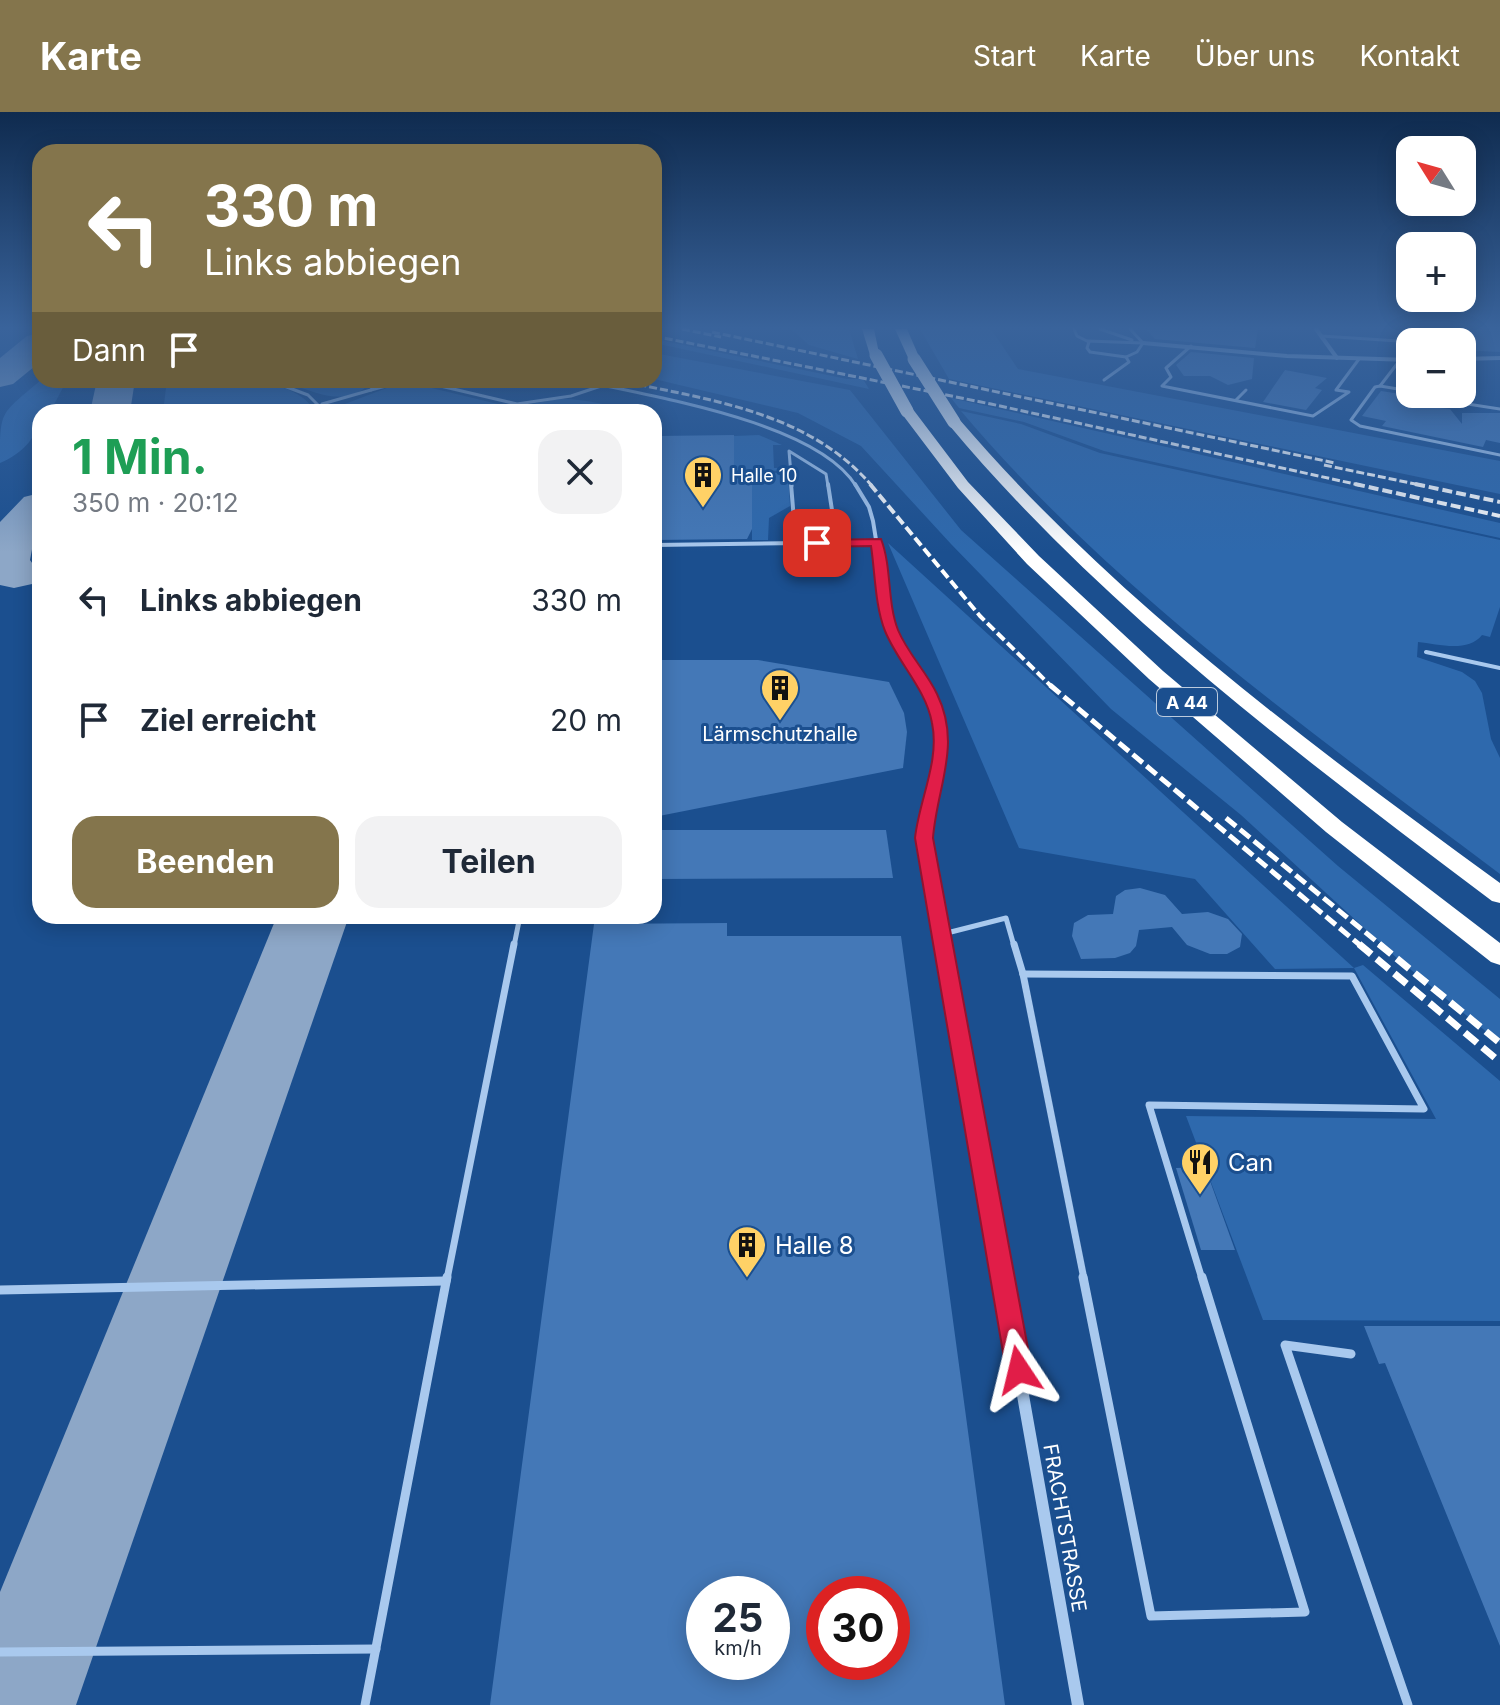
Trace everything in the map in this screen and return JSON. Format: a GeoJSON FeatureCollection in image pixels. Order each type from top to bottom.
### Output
{"type":"FeatureCollection","features":[{"type":"Feature","properties":{"kind":"highway","name":"A 44"},"geometry":{"type":"LineString","coordinates":[[903,403],[963,485],[1033,560],[1156,675],[1334,827],[1500,956]]}},
{"type":"Feature","properties":{"kind":"highway","name":"A 44"},"geometry":{"type":"LineString","coordinates":[[942,403],[1002,480],[1083,558],[1205,666],[1393,815],[1500,895]]}},
{"type":"Feature","properties":{"kind":"street","name":"FRACHTSTRASSE"},"geometry":{"type":"LineString","coordinates":[[924,838],[1078,1705]]}},
{"type":"Feature","properties":{"kind":"lane","name":"FRACHTSTRASSE"},"geometry":{"type":"LineString","coordinates":[[672,403],[785,434],[823,453],[856,481],[868,504],[877,542],[890,628],[904,656],[929,693],[940,723],[942,751],[926,814],[924,838]]}},
{"type":"Feature","properties":{"kind":"lane"},"geometry":{"type":"LineString","coordinates":[[1252,403],[1313,416],[1322,406],[1330,403]]}},
{"type":"Feature","properties":{"kind":"lane"},"geometry":{"type":"LineString","coordinates":[[1363,403],[1351,420],[1360,426],[1500,455]]}},
{"type":"Feature","properties":{"kind":"lane"},"geometry":{"type":"LineString","coordinates":[[1476,405],[1500,409]]}},
{"type":"Feature","properties":{"kind":"lane"},"geometry":{"type":"LineString","coordinates":[[796,544],[789,451],[826,474],[837,543]]}},
{"type":"Feature","properties":{"kind":"lane"},"geometry":{"type":"LineString","coordinates":[[662,545],[877,542]]}},
{"type":"Feature","properties":{"kind":"lane"},"geometry":{"type":"LineString","coordinates":[[1426,652],[1500,668]]}},
{"type":"Feature","properties":{"kind":"lane"},"geometry":{"type":"LineString","coordinates":[[943,934],[1006,918],[1023,974],[1151,1616],[1305,1612],[1149,1105],[1424,1109],[1352,976],[1023,974]]}},
{"type":"Feature","properties":{"kind":"lane"},"geometry":{"type":"LineString","coordinates":[[365,1705],[518,924]]}},
{"type":"Feature","properties":{"kind":"lane"},"geometry":{"type":"LineString","coordinates":[[0,1290],[446,1281]]}},
{"type":"Feature","properties":{"kind":"lane"},"geometry":{"type":"LineString","coordinates":[[1351,1354],[1285,1345],[1408,1705]]}},
{"type":"Feature","properties":{"kind":"lane"},"geometry":{"type":"LineString","coordinates":[[0,1652],[376,1649]]}},
{"type":"Feature","properties":{"kind":"shaded area"},"geometry":{"type":"Polygon","coordinates":[[[14,403],[55,403],[32,404],[32,437],[16,455],[0,463],[2,422],[14,403]]]}},
{"type":"Feature","properties":{"kind":"shaded area"},"geometry":{"type":"Polygon","coordinates":[[[308,403],[308,404],[164,404],[308,403]]]}},
{"type":"Feature","properties":{"kind":"shaded area"},"geometry":{"type":"Polygon","coordinates":[[[495,403],[498,404],[345,404],[495,403]]]}},
{"type":"Feature","properties":{"kind":"shaded area"},"geometry":{"type":"Polygon","coordinates":[[[536,403],[603,404],[532,404],[536,403]]]}},
{"type":"Feature","properties":{"kind":"shaded area"},"geometry":{"type":"Polygon","coordinates":[[[757,403],[861,403],[961,530],[1338,866],[1500,999],[1500,1043],[1399,960],[1241,815],[1111,709],[861,446],[798,413],[757,403]]]}},
{"type":"Feature","properties":{"kind":"shaded area"},"geometry":{"type":"Polygon","coordinates":[[[955,403],[974,403],[1500,523],[1500,538],[1104,451],[1024,422],[959,408],[955,403]]]}},
{"type":"Feature","properties":{"kind":"shaded area"},"geometry":{"type":"Polygon","coordinates":[[[1066,403],[1198,403],[1500,461],[1500,494],[1066,403]]]}},
{"type":"Feature","properties":{"kind":"shaded area"},"geometry":{"type":"Polygon","coordinates":[[[961,411],[1021,424],[1100,453],[1500,540],[1500,607],[1490,637],[1482,635],[1476,641],[1461,646],[1418,642],[1417,657],[1462,672],[1475,681],[1482,693],[1491,739],[1500,758],[1500,874],[1287,713],[1149,600],[1021,477],[961,411]]]}},
{"type":"Feature","properties":{"kind":"shaded area"},"geometry":{"type":"Polygon","coordinates":[[[759,435],[782,445],[773,445],[774,468],[788,468],[788,471],[734,470],[734,436],[759,435]]]}},
{"type":"Feature","properties":{"kind":"shaded area"},"geometry":{"type":"Polygon","coordinates":[[[742,473],[788,473],[790,506],[769,518],[768,540],[752,540],[752,479],[738,478],[742,473]]]}},
{"type":"Feature","properties":{"kind":"shaded area"},"geometry":{"type":"Polygon","coordinates":[[[888,543],[1354,968],[1275,969],[1195,879],[1019,848],[888,543]]]}},
{"type":"Feature","properties":{"kind":"shaded area"},"geometry":{"type":"Polygon","coordinates":[[[1363,965],[1500,1081],[1500,1321],[1263,1320],[1186,1116],[1436,1119],[1354,968],[1363,965]]]}},
{"type":"Feature","properties":{"kind":"building"},"geometry":{"type":"Polygon","coordinates":[[[1270,403],[1311,403],[1306,410],[1270,403]]]}},
{"type":"Feature","properties":{"kind":"building"},"geometry":{"type":"Polygon","coordinates":[[[1372,403],[1396,403],[1396,408],[1450,409],[1462,424],[1462,413],[1500,413],[1500,443],[1486,440],[1483,447],[1382,426],[1386,421],[1362,416],[1372,403]]]}},
{"type":"Feature","properties":{"kind":"building","name":"Halle 10"},"geometry":{"type":"Polygon","coordinates":[[[734,435],[734,478],[752,478],[752,529],[747,539],[662,540],[662,436],[734,435]]]}},
{"type":"Feature","properties":{"kind":"building","name":"Lärmschutzhalle"},"geometry":{"type":"Polygon","coordinates":[[[662,660],[758,660],[889,682],[904,713],[907,732],[903,768],[662,815],[662,660]]]}},
{"type":"Feature","properties":{"kind":"building"},"geometry":{"type":"Polygon","coordinates":[[[662,830],[886,830],[893,878],[662,879],[662,830]]]}},
{"type":"Feature","properties":{"kind":"building"},"geometry":{"type":"Polygon","coordinates":[[[1140,888],[1165,895],[1182,914],[1208,912],[1228,919],[1242,934],[1240,947],[1227,954],[1210,954],[1187,945],[1172,927],[1139,930],[1136,946],[1130,953],[1115,958],[1081,959],[1072,936],[1074,923],[1088,915],[1113,914],[1116,896],[1125,890],[1140,888]]]}},
{"type":"Feature","properties":{"kind":"building","name":"Halle 8"},"geometry":{"type":"Polygon","coordinates":[[[727,923],[727,936],[901,936],[1005,1705],[490,1705],[594,924],[727,923]]]}},
{"type":"Feature","properties":{"kind":"building"},"geometry":{"type":"Polygon","coordinates":[[[1205,1167],[1235,1250],[1201,1250],[1176,1168],[1205,1167]]]}},
{"type":"Feature","properties":{"kind":"building"},"geometry":{"type":"Polygon","coordinates":[[[1364,1326],[1500,1326],[1500,1646],[1385,1363],[1379,1364],[1364,1326]]]}},
{"type":"Feature","properties":{"kind":"taxiway"},"geometry":{"type":"LineString","coordinates":[[14,573],[5,561],[9,541],[32,516]]}},
{"type":"Feature","properties":{"kind":"taxiway"},"geometry":{"type":"LineString","coordinates":[[15,1705],[310,924]]}},
{"type":"Feature","properties":{"kind":"railway"},"geometry":{"type":"LineString","coordinates":[[722,403],[755,412],[818,441],[846,461],[870,484]]}},
{"type":"Feature","properties":{"kind":"railway"},"geometry":{"type":"LineString","coordinates":[[988,403],[1364,486]]}},
{"type":"Feature","properties":{"kind":"railway"},"geometry":{"type":"LineString","coordinates":[[1051,403],[1335,463]]}},
{"type":"Feature","properties":{"kind":"railway"},"geometry":{"type":"LineString","coordinates":[[1324,465],[1425,486]]}},
{"type":"Feature","properties":{"kind":"railway"},"geometry":{"type":"LineString","coordinates":[[870,484],[980,616],[1052,687]]}},
{"type":"Feature","properties":{"kind":"railway"},"geometry":{"type":"LineString","coordinates":[[1355,484],[1500,516]]}},
{"type":"Feature","properties":{"kind":"railway"},"geometry":{"type":"LineString","coordinates":[[1415,484],[1500,502]]}},
{"type":"Feature","properties":{"kind":"railway"},"geometry":{"type":"LineString","coordinates":[[1050,685],[1361,946]]}},
{"type":"Feature","properties":{"kind":"railway"},"geometry":{"type":"LineString","coordinates":[[1226,818],[1382,946]]}},
{"type":"Feature","properties":{"kind":"railway"},"geometry":{"type":"LineString","coordinates":[[1359,944],[1500,1062]]}},
{"type":"Feature","properties":{"kind":"railway"},"geometry":{"type":"LineString","coordinates":[[1379,944],[1500,1043]]}},
{"type":"Feature","properties":{"kind":"place","name":"Halle 10"},"geometry":{"type":"Point","coordinates":[703,509]}},
{"type":"Feature","properties":{"kind":"place","name":"Lärmschutzhalle"},"geometry":{"type":"Point","coordinates":[780,722]}},
{"type":"Feature","properties":{"kind":"place","name":"Can"},"geometry":{"type":"Point","coordinates":[1200,1196]}},
{"type":"Feature","properties":{"kind":"place","name":"Halle 8"},"geometry":{"type":"Point","coordinates":[747,1279]}},
{"type":"Feature","properties":{"kind":"route"},"geometry":{"type":"LineString","coordinates":[[817,543],[877,542],[890,628],[904,656],[929,693],[940,723],[942,751],[937,781],[926,814],[924,838],[1019,1370]]}}]}
